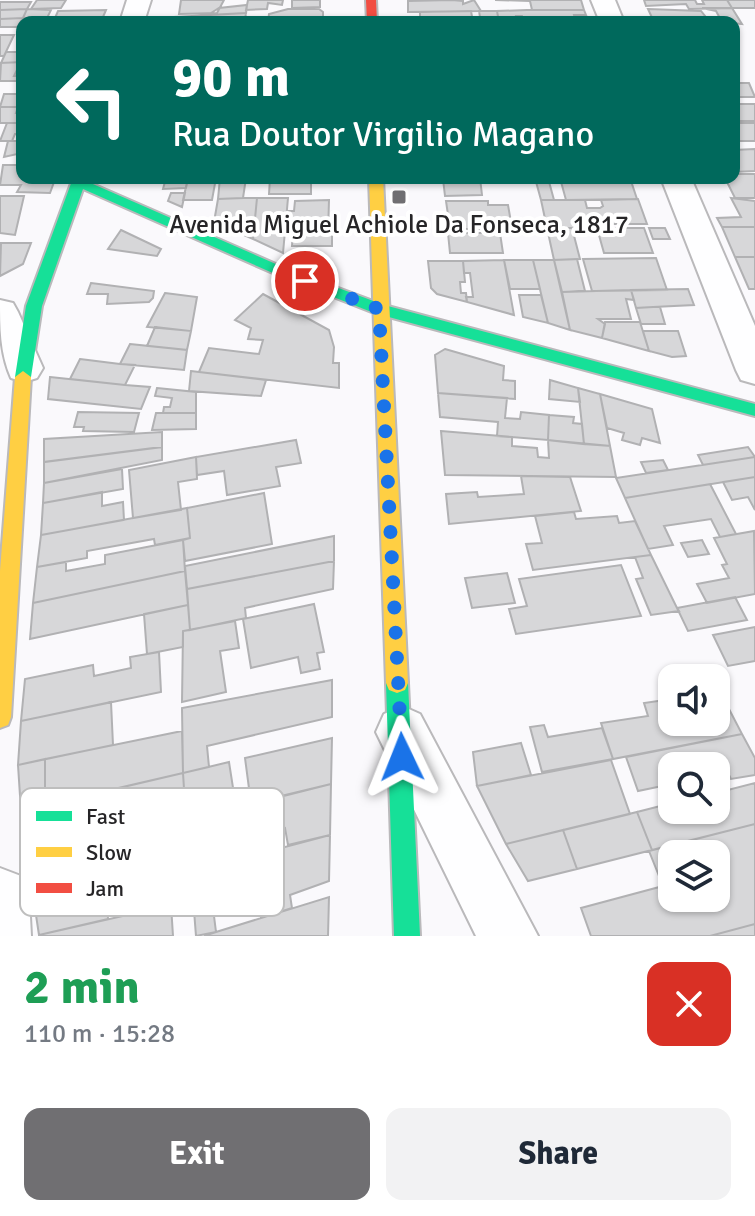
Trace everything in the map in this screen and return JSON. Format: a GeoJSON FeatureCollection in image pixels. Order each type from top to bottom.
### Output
{"type":"FeatureCollection","features":[{"type":"Feature","properties":{"kind":"street"},"geometry":{"type":"LineString","coordinates":[[0,717],[24,368],[34,306],[79,184]]}},
{"type":"Feature","properties":{"kind":"street"},"geometry":{"type":"LineString","coordinates":[[87,184],[280,271],[379,309],[755,410]]}},
{"type":"Feature","properties":{"kind":"street"},"geometry":{"type":"LineString","coordinates":[[376,184],[379,309],[401,730],[407,936]]}},
{"type":"Feature","properties":{"kind":"street"},"geometry":{"type":"LineString","coordinates":[[678,184],[755,370]]}},
{"type":"Feature","properties":{"kind":"street"},"geometry":{"type":"LineString","coordinates":[[0,312],[24,368]]}},
{"type":"Feature","properties":{"kind":"street"},"geometry":{"type":"LineString","coordinates":[[401,730],[508,936]]}},
{"type":"Feature","properties":{"kind":"street"},"geometry":{"type":"LineString","coordinates":[[0,897],[1,936]]}},
{"type":"Feature","properties":{"kind":"building"},"geometry":{"type":"Polygon","coordinates":[[[37,0],[66,0],[61,8],[31,9],[37,0]]]}},
{"type":"Feature","properties":{"kind":"building"},"geometry":{"type":"Polygon","coordinates":[[[181,0],[224,0],[217,13],[179,14],[181,0]]]}},
{"type":"Feature","properties":{"kind":"building"},"geometry":{"type":"Polygon","coordinates":[[[248,0],[283,0],[282,5],[268,3],[267,9],[246,10],[248,0]]]}},
{"type":"Feature","properties":{"kind":"building"},"geometry":{"type":"Polygon","coordinates":[[[292,0],[320,0],[320,7],[292,8],[292,0]]]}},
{"type":"Feature","properties":{"kind":"building"},"geometry":{"type":"Polygon","coordinates":[[[474,0],[481,11],[408,12],[408,1],[463,1],[463,4],[474,0]]]}},
{"type":"Feature","properties":{"kind":"building"},"geometry":{"type":"Polygon","coordinates":[[[495,0],[581,0],[584,10],[532,10],[530,1],[495,0]]]}},
{"type":"Feature","properties":{"kind":"building"},"geometry":{"type":"Polygon","coordinates":[[[644,0],[695,0],[697,4],[704,4],[702,0],[727,0],[732,8],[689,9],[686,4],[646,6],[644,0]]]}},
{"type":"Feature","properties":{"kind":"building"},"geometry":{"type":"Polygon","coordinates":[[[727,0],[755,0],[755,8],[732,8],[727,0]]]}},
{"type":"Feature","properties":{"kind":"building"},"geometry":{"type":"Polygon","coordinates":[[[0,2],[31,2],[27,9],[0,10],[0,2]]]}},
{"type":"Feature","properties":{"kind":"building"},"geometry":{"type":"Polygon","coordinates":[[[247,5],[246,13],[208,15],[219,8],[247,5]]]}},
{"type":"Feature","properties":{"kind":"building"},"geometry":{"type":"Polygon","coordinates":[[[702,8],[732,8],[737,16],[719,16],[716,11],[702,8]]]}},
{"type":"Feature","properties":{"kind":"building"},"geometry":{"type":"Polygon","coordinates":[[[27,9],[51,10],[48,16],[24,16],[27,9]]]}},
{"type":"Feature","properties":{"kind":"building"},"geometry":{"type":"Polygon","coordinates":[[[27,9],[24,16],[0,19],[0,10],[27,9]]]}},
{"type":"Feature","properties":{"kind":"building"},"geometry":{"type":"Polygon","coordinates":[[[288,9],[319,9],[323,16],[269,16],[288,9]]]}},
{"type":"Feature","properties":{"kind":"building"},"geometry":{"type":"Polygon","coordinates":[[[648,9],[701,11],[705,16],[651,16],[648,9]]]}},
{"type":"Feature","properties":{"kind":"building"},"geometry":{"type":"Polygon","coordinates":[[[106,10],[103,16],[56,16],[58,11],[106,10]]]}},
{"type":"Feature","properties":{"kind":"building"},"geometry":{"type":"Polygon","coordinates":[[[584,10],[586,15],[498,16],[497,11],[584,10]]]}},
{"type":"Feature","properties":{"kind":"building"},"geometry":{"type":"Polygon","coordinates":[[[471,11],[472,16],[420,16],[420,12],[471,11]]]}},
{"type":"Feature","properties":{"kind":"building"},"geometry":{"type":"Polygon","coordinates":[[[479,11],[497,11],[498,16],[480,16],[479,11]]]}},
{"type":"Feature","properties":{"kind":"building"},"geometry":{"type":"Polygon","coordinates":[[[246,13],[246,16],[192,16],[246,13]]]}},
{"type":"Feature","properties":{"kind":"building"},"geometry":{"type":"Polygon","coordinates":[[[16,18],[16,27],[0,27],[0,19],[16,18]]]}},
{"type":"Feature","properties":{"kind":"building"},"geometry":{"type":"Polygon","coordinates":[[[0,35],[14,35],[4,56],[0,56],[0,35]]]}},
{"type":"Feature","properties":{"kind":"building"},"geometry":{"type":"Polygon","coordinates":[[[6,52],[16,52],[16,62],[1,63],[6,52]]]}},
{"type":"Feature","properties":{"kind":"building"},"geometry":{"type":"Polygon","coordinates":[[[16,62],[16,81],[0,81],[1,63],[16,62]]]}},
{"type":"Feature","properties":{"kind":"building"},"geometry":{"type":"Polygon","coordinates":[[[740,83],[749,83],[755,97],[740,97],[740,83]]]}},
{"type":"Feature","properties":{"kind":"building"},"geometry":{"type":"Polygon","coordinates":[[[4,94],[16,94],[16,107],[0,107],[4,94]]]}},
{"type":"Feature","properties":{"kind":"building"},"geometry":{"type":"Polygon","coordinates":[[[740,104],[755,104],[755,121],[740,121],[740,104]]]}},
{"type":"Feature","properties":{"kind":"building"},"geometry":{"type":"Polygon","coordinates":[[[0,107],[16,107],[16,123],[0,123],[0,107]]]}},
{"type":"Feature","properties":{"kind":"building"},"geometry":{"type":"Polygon","coordinates":[[[7,123],[16,123],[12,141],[0,141],[7,123]]]}},
{"type":"Feature","properties":{"kind":"building"},"geometry":{"type":"Polygon","coordinates":[[[740,123],[755,123],[755,141],[740,141],[740,123]]]}},
{"type":"Feature","properties":{"kind":"building"},"geometry":{"type":"Polygon","coordinates":[[[8,141],[16,141],[16,154],[4,157],[8,141]]]}},
{"type":"Feature","properties":{"kind":"building"},"geometry":{"type":"Polygon","coordinates":[[[755,149],[755,171],[740,172],[740,150],[755,149]]]}},
{"type":"Feature","properties":{"kind":"building"},"geometry":{"type":"Polygon","coordinates":[[[3,165],[16,165],[16,184],[53,184],[50,193],[17,192],[21,185],[0,185],[3,165]]]}},
{"type":"Feature","properties":{"kind":"building"},"geometry":{"type":"Polygon","coordinates":[[[740,174],[755,174],[755,198],[735,198],[728,184],[740,184],[740,174]]]}},
{"type":"Feature","properties":{"kind":"building"},"geometry":{"type":"Polygon","coordinates":[[[164,184],[187,184],[186,188],[163,189],[164,184]]]}},
{"type":"Feature","properties":{"kind":"building"},"geometry":{"type":"Polygon","coordinates":[[[187,184],[215,184],[212,200],[183,200],[187,184]]]}},
{"type":"Feature","properties":{"kind":"building"},"geometry":{"type":"Polygon","coordinates":[[[219,184],[245,184],[243,198],[218,199],[219,184]]]}},
{"type":"Feature","properties":{"kind":"building"},"geometry":{"type":"Polygon","coordinates":[[[270,184],[311,184],[311,194],[269,194],[270,184]]]}},
{"type":"Feature","properties":{"kind":"building"},"geometry":{"type":"Polygon","coordinates":[[[444,184],[481,184],[482,195],[445,196],[444,184]]]}},
{"type":"Feature","properties":{"kind":"building"},"geometry":{"type":"Polygon","coordinates":[[[537,184],[550,184],[554,200],[541,200],[537,184]]]}},
{"type":"Feature","properties":{"kind":"building"},"geometry":{"type":"Polygon","coordinates":[[[562,184],[632,184],[637,199],[566,200],[562,184]]]}},
{"type":"Feature","properties":{"kind":"building"},"geometry":{"type":"Polygon","coordinates":[[[171,193],[185,193],[182,207],[168,201],[171,193]]]}},
{"type":"Feature","properties":{"kind":"building"},"geometry":{"type":"Polygon","coordinates":[[[0,196],[24,196],[15,235],[0,233],[0,196]]]}},
{"type":"Feature","properties":{"kind":"building"},"geometry":{"type":"Polygon","coordinates":[[[257,198],[253,239],[214,222],[218,199],[257,198]]]}},
{"type":"Feature","properties":{"kind":"building"},"geometry":{"type":"Polygon","coordinates":[[[257,198],[288,198],[283,253],[253,239],[257,198]]]}},
{"type":"Feature","properties":{"kind":"building"},"geometry":{"type":"Polygon","coordinates":[[[731,198],[755,201],[755,227],[722,227],[717,218],[741,217],[731,198]]]}},
{"type":"Feature","properties":{"kind":"building"},"geometry":{"type":"Polygon","coordinates":[[[638,199],[647,224],[591,224],[592,228],[547,228],[541,200],[585,200],[587,208],[600,208],[603,206],[601,200],[638,199]]]}},
{"type":"Feature","properties":{"kind":"building"},"geometry":{"type":"Polygon","coordinates":[[[329,200],[328,235],[332,235],[332,246],[292,246],[293,231],[285,231],[287,211],[294,211],[295,201],[329,200]]]}},
{"type":"Feature","properties":{"kind":"building"},"geometry":{"type":"Polygon","coordinates":[[[446,201],[488,201],[488,205],[508,205],[511,222],[483,222],[484,229],[450,229],[446,201]]]}},
{"type":"Feature","properties":{"kind":"building"},"geometry":{"type":"Polygon","coordinates":[[[722,227],[755,227],[755,257],[735,257],[722,227]]]}},
{"type":"Feature","properties":{"kind":"building"},"geometry":{"type":"Polygon","coordinates":[[[547,228],[572,228],[580,259],[554,260],[547,228]]]}},
{"type":"Feature","properties":{"kind":"building"},"geometry":{"type":"Polygon","coordinates":[[[597,228],[644,228],[653,253],[604,253],[597,228]]]}},
{"type":"Feature","properties":{"kind":"building"},"geometry":{"type":"Polygon","coordinates":[[[649,228],[665,228],[670,239],[653,239],[649,228]]]}},
{"type":"Feature","properties":{"kind":"building"},"geometry":{"type":"Polygon","coordinates":[[[121,230],[161,249],[157,256],[108,249],[121,230]]]}},
{"type":"Feature","properties":{"kind":"building"},"geometry":{"type":"Polygon","coordinates":[[[448,233],[500,233],[503,253],[450,253],[448,233]]]}},
{"type":"Feature","properties":{"kind":"building"},"geometry":{"type":"Polygon","coordinates":[[[1,243],[31,243],[23,264],[0,276],[1,243]]]}},
{"type":"Feature","properties":{"kind":"building"},"geometry":{"type":"Polygon","coordinates":[[[735,257],[755,257],[755,289],[749,289],[735,257]]]}},
{"type":"Feature","properties":{"kind":"building"},"geometry":{"type":"Polygon","coordinates":[[[656,258],[667,290],[592,291],[583,259],[656,258]]]}},
{"type":"Feature","properties":{"kind":"building"},"geometry":{"type":"Polygon","coordinates":[[[577,259],[585,291],[562,292],[554,260],[577,259]]]}},
{"type":"Feature","properties":{"kind":"building"},"geometry":{"type":"Polygon","coordinates":[[[504,260],[514,315],[467,302],[466,297],[473,297],[470,273],[464,273],[463,261],[504,260]]]}},
{"type":"Feature","properties":{"kind":"building"},"geometry":{"type":"Polygon","coordinates":[[[504,260],[533,260],[540,289],[510,289],[504,260]]]}},
{"type":"Feature","properties":{"kind":"building"},"geometry":{"type":"Polygon","coordinates":[[[533,260],[554,260],[570,330],[548,323],[533,260]]]}},
{"type":"Feature","properties":{"kind":"building"},"geometry":{"type":"Polygon","coordinates":[[[428,261],[463,261],[465,282],[460,282],[461,293],[466,293],[467,302],[437,294],[431,288],[428,261]]]}},
{"type":"Feature","properties":{"kind":"building"},"geometry":{"type":"Polygon","coordinates":[[[91,283],[154,291],[153,298],[149,302],[107,304],[108,294],[87,294],[91,283]]]}},
{"type":"Feature","properties":{"kind":"building"},"geometry":{"type":"Polygon","coordinates":[[[688,289],[694,305],[636,308],[631,290],[688,289]]]}},
{"type":"Feature","properties":{"kind":"building"},"geometry":{"type":"Polygon","coordinates":[[[631,290],[634,300],[626,299],[631,319],[598,319],[605,324],[602,338],[570,330],[562,292],[631,290]]]}},
{"type":"Feature","properties":{"kind":"building"},"geometry":{"type":"Polygon","coordinates":[[[165,293],[197,297],[191,331],[147,327],[165,293]]]}},
{"type":"Feature","properties":{"kind":"building"},"geometry":{"type":"Polygon","coordinates":[[[263,294],[329,330],[334,347],[333,363],[339,363],[339,388],[199,372],[209,348],[259,354],[263,340],[248,339],[251,328],[235,320],[263,294]]]}},
{"type":"Feature","properties":{"kind":"building"},"geometry":{"type":"Polygon","coordinates":[[[519,295],[541,295],[548,323],[523,317],[519,295]]]}},
{"type":"Feature","properties":{"kind":"building"},"geometry":{"type":"Polygon","coordinates":[[[660,307],[665,324],[641,324],[636,308],[660,307]]]}},
{"type":"Feature","properties":{"kind":"building"},"geometry":{"type":"Polygon","coordinates":[[[605,322],[640,322],[649,351],[602,338],[605,322]]]}},
{"type":"Feature","properties":{"kind":"building"},"geometry":{"type":"Polygon","coordinates":[[[155,327],[191,331],[187,350],[147,346],[155,327]]]}},
{"type":"Feature","properties":{"kind":"building"},"geometry":{"type":"Polygon","coordinates":[[[643,331],[678,331],[686,356],[672,357],[649,351],[643,331]]]}},
{"type":"Feature","properties":{"kind":"building"},"geometry":{"type":"Polygon","coordinates":[[[130,344],[187,350],[184,370],[120,364],[130,344]]]}},
{"type":"Feature","properties":{"kind":"building"},"geometry":{"type":"Polygon","coordinates":[[[445,349],[504,366],[503,380],[515,381],[515,399],[438,393],[435,355],[445,349]]]}},
{"type":"Feature","properties":{"kind":"building"},"geometry":{"type":"Polygon","coordinates":[[[80,359],[135,365],[125,385],[70,379],[80,359]]]}},
{"type":"Feature","properties":{"kind":"building"},"geometry":{"type":"Polygon","coordinates":[[[191,371],[266,380],[261,396],[189,391],[191,371]]]}},
{"type":"Feature","properties":{"kind":"building"},"geometry":{"type":"Polygon","coordinates":[[[50,377],[150,387],[141,409],[48,399],[50,377]]]}},
{"type":"Feature","properties":{"kind":"building"},"geometry":{"type":"Polygon","coordinates":[[[550,380],[578,388],[580,402],[549,399],[550,380]]]}},
{"type":"Feature","properties":{"kind":"building"},"geometry":{"type":"Polygon","coordinates":[[[157,388],[196,392],[196,413],[163,413],[164,407],[170,407],[172,398],[155,396],[157,388]]]}},
{"type":"Feature","properties":{"kind":"building"},"geometry":{"type":"Polygon","coordinates":[[[578,388],[600,394],[610,446],[584,444],[578,388]]]}},
{"type":"Feature","properties":{"kind":"building"},"geometry":{"type":"Polygon","coordinates":[[[438,393],[507,398],[505,418],[520,419],[521,412],[549,415],[548,440],[497,436],[498,422],[440,417],[438,393]]]}},
{"type":"Feature","properties":{"kind":"building"},"geometry":{"type":"Polygon","coordinates":[[[600,394],[652,409],[660,443],[642,438],[640,445],[622,440],[624,433],[607,428],[600,394]]]}},
{"type":"Feature","properties":{"kind":"building"},"geometry":{"type":"Polygon","coordinates":[[[78,412],[139,413],[134,432],[83,431],[84,427],[74,427],[78,412]]]}},
{"type":"Feature","properties":{"kind":"building"},"geometry":{"type":"Polygon","coordinates":[[[156,413],[196,413],[196,429],[152,430],[156,413]]]}},
{"type":"Feature","properties":{"kind":"building"},"geometry":{"type":"Polygon","coordinates":[[[549,415],[574,417],[573,423],[582,424],[584,444],[548,440],[549,415]]]}},
{"type":"Feature","properties":{"kind":"building"},"geometry":{"type":"Polygon","coordinates":[[[441,431],[512,437],[512,446],[537,448],[538,457],[549,458],[548,440],[610,446],[616,477],[445,475],[441,431]]]}},
{"type":"Feature","properties":{"kind":"building"},"geometry":{"type":"Polygon","coordinates":[[[162,432],[162,447],[44,462],[44,439],[162,432]]]}},
{"type":"Feature","properties":{"kind":"building"},"geometry":{"type":"Polygon","coordinates":[[[296,440],[301,463],[276,467],[280,486],[227,495],[224,471],[197,475],[196,457],[296,440]]]}},
{"type":"Feature","properties":{"kind":"building"},"geometry":{"type":"Polygon","coordinates":[[[162,447],[162,460],[44,483],[44,462],[162,447]]]}},
{"type":"Feature","properties":{"kind":"building"},"geometry":{"type":"Polygon","coordinates":[[[748,447],[755,457],[703,465],[698,455],[748,447]]]}},
{"type":"Feature","properties":{"kind":"building"},"geometry":{"type":"Polygon","coordinates":[[[196,457],[197,479],[178,482],[181,510],[133,518],[129,470],[196,457]]]}},
{"type":"Feature","properties":{"kind":"building"},"geometry":{"type":"Polygon","coordinates":[[[755,457],[755,477],[625,498],[616,478],[755,457]]]}},
{"type":"Feature","properties":{"kind":"building"},"geometry":{"type":"Polygon","coordinates":[[[663,460],[668,470],[646,473],[641,462],[663,460]]]}},
{"type":"Feature","properties":{"kind":"building"},"geometry":{"type":"Polygon","coordinates":[[[122,469],[123,489],[43,503],[44,483],[122,469]]]}},
{"type":"Feature","properties":{"kind":"building"},"geometry":{"type":"Polygon","coordinates":[[[521,476],[570,477],[581,511],[449,524],[446,494],[477,492],[478,497],[524,494],[521,476]]]}},
{"type":"Feature","properties":{"kind":"building"},"geometry":{"type":"Polygon","coordinates":[[[755,477],[755,510],[748,497],[732,500],[723,482],[755,477]]]}},
{"type":"Feature","properties":{"kind":"building"},"geometry":{"type":"Polygon","coordinates":[[[710,484],[736,534],[720,537],[711,519],[664,526],[673,545],[648,549],[625,498],[710,484]]]}},
{"type":"Feature","properties":{"kind":"building"},"geometry":{"type":"Polygon","coordinates":[[[102,492],[102,506],[123,502],[124,520],[41,535],[43,503],[102,492]]]}},
{"type":"Feature","properties":{"kind":"building"},"geometry":{"type":"Polygon","coordinates":[[[264,493],[272,544],[185,561],[183,540],[190,538],[187,508],[264,493]]]}},
{"type":"Feature","properties":{"kind":"building"},"geometry":{"type":"Polygon","coordinates":[[[187,508],[190,538],[155,545],[154,539],[87,551],[87,558],[37,567],[41,535],[187,508]]]}},
{"type":"Feature","properties":{"kind":"building"},"geometry":{"type":"Polygon","coordinates":[[[574,512],[576,519],[617,516],[619,523],[635,521],[651,555],[533,570],[526,544],[542,543],[535,516],[574,512]]]}},
{"type":"Feature","properties":{"kind":"building"},"geometry":{"type":"Polygon","coordinates":[[[754,531],[755,594],[707,603],[697,584],[729,578],[722,565],[727,564],[714,538],[754,531]]]}},
{"type":"Feature","properties":{"kind":"building"},"geometry":{"type":"Polygon","coordinates":[[[334,536],[334,561],[187,589],[185,566],[334,536]]]}},
{"type":"Feature","properties":{"kind":"building"},"geometry":{"type":"Polygon","coordinates":[[[183,540],[185,571],[33,603],[37,567],[66,562],[66,571],[105,564],[105,555],[183,540]]]}},
{"type":"Feature","properties":{"kind":"building"},"geometry":{"type":"Polygon","coordinates":[[[702,540],[709,554],[688,557],[681,543],[702,540]]]}},
{"type":"Feature","properties":{"kind":"building"},"geometry":{"type":"Polygon","coordinates":[[[651,555],[679,611],[651,615],[636,579],[643,578],[635,557],[651,555]]]}},
{"type":"Feature","properties":{"kind":"building"},"geometry":{"type":"Polygon","coordinates":[[[334,561],[333,589],[245,608],[246,618],[190,630],[187,589],[334,561]]]}},
{"type":"Feature","properties":{"kind":"building"},"geometry":{"type":"Polygon","coordinates":[[[621,565],[641,616],[516,634],[509,609],[527,606],[519,579],[621,565]]]}},
{"type":"Feature","properties":{"kind":"building"},"geometry":{"type":"Polygon","coordinates":[[[185,571],[188,605],[30,639],[33,603],[185,571]]]}},
{"type":"Feature","properties":{"kind":"building"},"geometry":{"type":"Polygon","coordinates":[[[507,573],[515,603],[472,608],[465,578],[507,573]]]}},
{"type":"Feature","properties":{"kind":"building"},"geometry":{"type":"Polygon","coordinates":[[[735,597],[747,620],[688,631],[677,608],[735,597]]]}},
{"type":"Feature","properties":{"kind":"building"},"geometry":{"type":"Polygon","coordinates":[[[314,604],[324,652],[317,653],[320,669],[301,673],[298,657],[251,668],[243,619],[314,604]]]}},
{"type":"Feature","properties":{"kind":"building"},"geometry":{"type":"Polygon","coordinates":[[[188,605],[190,630],[183,631],[183,647],[147,654],[144,614],[188,605]]]}},
{"type":"Feature","properties":{"kind":"building"},"geometry":{"type":"Polygon","coordinates":[[[235,621],[239,648],[220,651],[226,692],[182,702],[183,631],[235,621]]]}},
{"type":"Feature","properties":{"kind":"building"},"geometry":{"type":"Polygon","coordinates":[[[755,627],[755,661],[727,664],[713,635],[755,627]]]}},
{"type":"Feature","properties":{"kind":"building"},"geometry":{"type":"Polygon","coordinates":[[[159,652],[161,692],[21,721],[25,679],[93,665],[94,676],[131,668],[130,657],[159,652]]]}},
{"type":"Feature","properties":{"kind":"building"},"geometry":{"type":"Polygon","coordinates":[[[332,680],[332,717],[207,746],[209,767],[183,773],[182,708],[332,680]]]}},
{"type":"Feature","properties":{"kind":"building"},"geometry":{"type":"Polygon","coordinates":[[[658,701],[658,736],[730,736],[730,711],[742,734],[613,759],[601,723],[648,716],[644,703],[658,701]]]}},
{"type":"Feature","properties":{"kind":"building"},"geometry":{"type":"Polygon","coordinates":[[[111,702],[113,745],[18,765],[21,721],[111,702]]]}},
{"type":"Feature","properties":{"kind":"building"},"geometry":{"type":"Polygon","coordinates":[[[544,725],[548,737],[602,728],[613,759],[542,772],[530,727],[544,725]]]}},
{"type":"Feature","properties":{"kind":"building"},"geometry":{"type":"Polygon","coordinates":[[[182,731],[183,773],[118,788],[45,788],[45,759],[182,731]]]}},
{"type":"Feature","properties":{"kind":"building"},"geometry":{"type":"Polygon","coordinates":[[[742,734],[755,758],[755,775],[731,779],[730,752],[658,752],[658,787],[638,791],[626,757],[742,734]]]}},
{"type":"Feature","properties":{"kind":"building"},"geometry":{"type":"Polygon","coordinates":[[[332,738],[331,784],[284,795],[284,788],[249,788],[245,758],[332,738]]]}},
{"type":"Feature","properties":{"kind":"building"},"geometry":{"type":"Polygon","coordinates":[[[521,743],[531,775],[477,786],[473,752],[521,743]]]}},
{"type":"Feature","properties":{"kind":"building"},"geometry":{"type":"Polygon","coordinates":[[[45,759],[45,788],[20,788],[20,796],[18,765],[45,759]]]}},
{"type":"Feature","properties":{"kind":"building"},"geometry":{"type":"Polygon","coordinates":[[[611,760],[630,814],[506,844],[477,786],[611,760]]]}},
{"type":"Feature","properties":{"kind":"building"},"geometry":{"type":"Polygon","coordinates":[[[229,762],[233,788],[184,788],[183,773],[229,762]]]}},
{"type":"Feature","properties":{"kind":"building"},"geometry":{"type":"Polygon","coordinates":[[[183,773],[184,788],[119,788],[183,773]]]}},
{"type":"Feature","properties":{"kind":"building"},"geometry":{"type":"Polygon","coordinates":[[[755,783],[755,824],[692,840],[658,840],[658,848],[652,850],[637,812],[658,807],[658,824],[730,824],[730,789],[755,783]]]}},
{"type":"Feature","properties":{"kind":"building"},"geometry":{"type":"Polygon","coordinates":[[[331,784],[330,835],[288,845],[284,828],[284,796],[331,784]]]}},
{"type":"Feature","properties":{"kind":"building"},"geometry":{"type":"Polygon","coordinates":[[[637,812],[652,850],[577,869],[563,830],[637,812]]]}},
{"type":"Feature","properties":{"kind":"building"},"geometry":{"type":"Polygon","coordinates":[[[755,824],[755,924],[710,936],[591,936],[581,908],[658,887],[658,912],[730,912],[730,840],[692,840],[755,824]]]}},
{"type":"Feature","properties":{"kind":"building"},"geometry":{"type":"Polygon","coordinates":[[[563,830],[577,869],[528,881],[506,844],[563,830]]]}},
{"type":"Feature","properties":{"kind":"building"},"geometry":{"type":"Polygon","coordinates":[[[330,835],[329,881],[290,895],[292,908],[284,911],[284,847],[330,835]]]}},
{"type":"Feature","properties":{"kind":"building"},"geometry":{"type":"Polygon","coordinates":[[[658,849],[658,874],[649,851],[658,849]]]}},
{"type":"Feature","properties":{"kind":"building"},"geometry":{"type":"Polygon","coordinates":[[[329,897],[328,936],[204,936],[268,916],[284,916],[284,911],[329,897]]]}},
{"type":"Feature","properties":{"kind":"building"},"geometry":{"type":"Polygon","coordinates":[[[36,916],[108,916],[108,919],[39,935],[36,916]]]}},
{"type":"Feature","properties":{"kind":"building"},"geometry":{"type":"Polygon","coordinates":[[[123,916],[172,916],[173,936],[39,935],[123,916]]]}},
{"type":"Feature","properties":{"kind":"building"},"geometry":{"type":"Polygon","coordinates":[[[194,916],[214,916],[216,932],[196,936],[194,916]]]}},
{"type":"Feature","properties":{"kind":"building"},"geometry":{"type":"Polygon","coordinates":[[[755,924],[755,936],[710,936],[755,924]]]}},
{"type":"Feature","properties":{"kind":"traffic: fast"},"geometry":{"type":"LineString","coordinates":[[23,377],[34,306],[78,184]]}},
{"type":"Feature","properties":{"kind":"traffic: fast"},"geometry":{"type":"LineString","coordinates":[[81,184],[280,271],[379,309],[755,410]]}},
{"type":"Feature","properties":{"kind":"traffic: fast"},"geometry":{"type":"LineString","coordinates":[[397,683],[407,936]]}},
{"type":"Feature","properties":{"kind":"traffic: slow"},"geometry":{"type":"LineString","coordinates":[[376,184],[397,683]]}},
{"type":"Feature","properties":{"kind":"traffic: slow"},"geometry":{"type":"LineString","coordinates":[[0,717],[23,377]]}},
{"type":"Feature","properties":{"kind":"traffic: jam"},"geometry":{"type":"LineString","coordinates":[[371,0],[372,16]]}},
{"type":"Feature","properties":{"kind":"place","name":"Avenida Miguel Achiole Da Fonseca, 1817"},"geometry":{"type":"Point","coordinates":[399,197]}},
{"type":"Feature","properties":{"kind":"route"},"geometry":{"type":"LineString","coordinates":[[305,281],[379,309],[402,757]]}}]}
